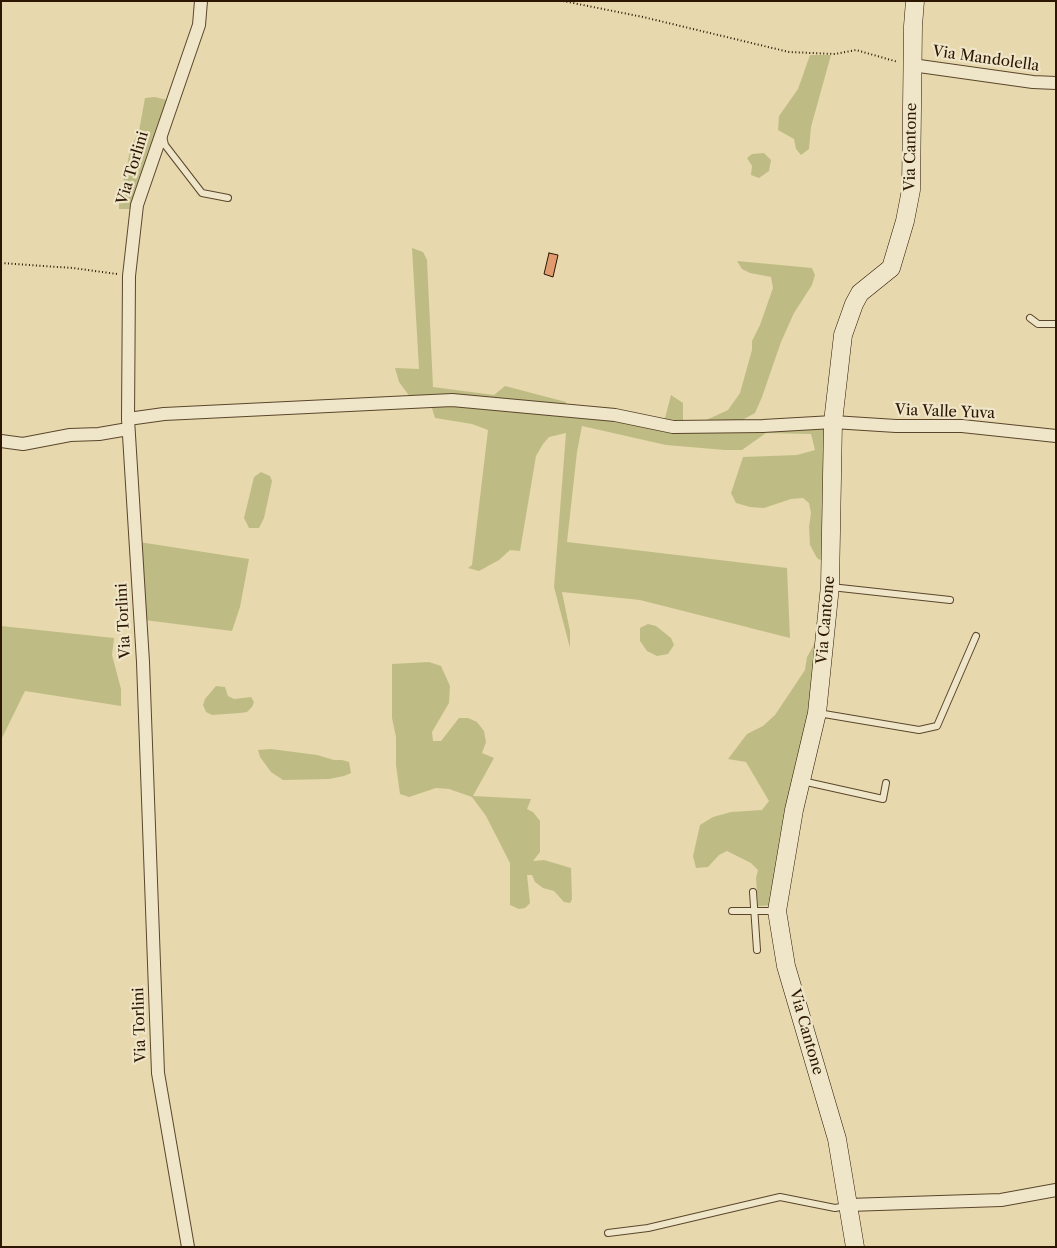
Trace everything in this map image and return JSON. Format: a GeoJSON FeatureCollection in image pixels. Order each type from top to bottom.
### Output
{"type":"FeatureCollection","features":[{"type":"Feature","properties":{"kind":"main road","name":"Via Cantone"},"geometry":{"type":"LineString","coordinates":[[854,1247],[837,1139],[786,966],[777,911],[801,781],[817,713],[830,586],[834,422],[842,343],[848,319],[860,293],[891,268],[905,221],[911,190],[912,65],[915,1]]}},
{"type":"Feature","properties":{"kind":"street","name":"Via Torlini"},"geometry":{"type":"LineString","coordinates":[[188,1247],[158,1072],[142,662],[128,424],[129,276],[136,205],[199,24],[201,1]]}},
{"type":"Feature","properties":{"kind":"street","name":"Via Mandolella"},"geometry":{"type":"LineString","coordinates":[[912,65],[1033,82],[1056,83]]}},
{"type":"Feature","properties":{"kind":"street","name":"Via Valle Yuva"},"geometry":{"type":"LineString","coordinates":[[1,441],[23,444],[70,435],[99,434],[164,414],[452,400],[615,415],[674,427],[764,426],[834,422],[896,426],[962,426],[1056,436]]}},
{"type":"Feature","properties":{"kind":"street"},"geometry":{"type":"LineString","coordinates":[[848,1206],[1001,1200],[1056,1190]]}},
{"type":"Feature","properties":{"kind":"lane"},"geometry":{"type":"LineString","coordinates":[[162,131],[164,145],[202,192],[228,198]]}},
{"type":"Feature","properties":{"kind":"lane"},"geometry":{"type":"LineString","coordinates":[[1030,318],[1038,324],[1056,324]]}},
{"type":"Feature","properties":{"kind":"lane"},"geometry":{"type":"LineString","coordinates":[[830,586],[950,600]]}},
{"type":"Feature","properties":{"kind":"lane"},"geometry":{"type":"LineString","coordinates":[[817,713],[919,730],[937,726],[976,636]]}},
{"type":"Feature","properties":{"kind":"lane"},"geometry":{"type":"LineString","coordinates":[[801,781],[883,799],[886,784]]}},
{"type":"Feature","properties":{"kind":"lane"},"geometry":{"type":"LineString","coordinates":[[754,892],[757,950]]}},
{"type":"Feature","properties":{"kind":"lane"},"geometry":{"type":"LineString","coordinates":[[732,911],[777,911]]}},
{"type":"Feature","properties":{"kind":"lane"},"geometry":{"type":"LineString","coordinates":[[608,1233],[648,1228],[780,1197],[835,1208],[848,1206]]}},
{"type":"Feature","properties":{"kind":"path"},"geometry":{"type":"LineString","coordinates":[[563,1],[643,17],[789,52],[835,54],[856,50],[912,65]]}},
{"type":"Feature","properties":{"kind":"path"},"geometry":{"type":"LineString","coordinates":[[1,263],[73,268],[129,276]]}},
{"type":"Feature","properties":{"kind":"shaded area"},"geometry":{"type":"Polygon","coordinates":[[[810,55],[831,55],[811,127],[809,149],[801,155],[796,149],[794,139],[778,130],[779,116],[798,89],[810,55]]]}},
{"type":"Feature","properties":{"kind":"shaded area"},"geometry":{"type":"Polygon","coordinates":[[[155,97],[167,100],[138,182],[132,209],[119,209],[119,195],[126,173],[130,149],[139,131],[145,98],[155,97]]]}},
{"type":"Feature","properties":{"kind":"shaded area"},"geometry":{"type":"Polygon","coordinates":[[[764,153],[771,160],[769,171],[759,178],[751,175],[752,166],[747,158],[752,154],[764,153]]]}},
{"type":"Feature","properties":{"kind":"shaded area"},"geometry":{"type":"Polygon","coordinates":[[[412,248],[423,252],[427,260],[433,387],[494,395],[505,386],[566,402],[564,415],[613,418],[659,427],[665,418],[671,395],[683,403],[683,421],[702,422],[728,410],[740,393],[752,350],[752,341],[760,325],[773,288],[771,277],[750,273],[742,269],[737,261],[812,268],[815,275],[812,285],[794,313],[781,342],[755,413],[744,419],[743,429],[828,426],[822,561],[817,558],[810,545],[809,527],[811,513],[809,503],[803,498],[791,499],[764,508],[736,503],[731,493],[743,457],[797,455],[815,450],[811,434],[766,433],[742,450],[725,450],[666,445],[582,426],[577,452],[567,542],[787,568],[790,638],[640,600],[562,592],[570,631],[570,648],[554,587],[566,433],[549,437],[536,456],[520,551],[510,550],[499,560],[479,571],[468,568],[472,565],[488,430],[472,424],[435,418],[431,405],[416,405],[399,382],[395,368],[419,369],[412,248]]]}},
{"type":"Feature","properties":{"kind":"shaded area"},"geometry":{"type":"Polygon","coordinates":[[[261,472],[270,476],[272,481],[264,518],[259,528],[249,528],[244,518],[254,477],[261,472]]]}},
{"type":"Feature","properties":{"kind":"shaded area"},"geometry":{"type":"Polygon","coordinates":[[[139,542],[249,559],[240,607],[232,631],[144,620],[139,542]]]}},
{"type":"Feature","properties":{"kind":"shaded area"},"geometry":{"type":"Polygon","coordinates":[[[648,624],[656,626],[671,638],[674,645],[668,654],[657,656],[647,651],[640,641],[640,628],[648,624]]]}},
{"type":"Feature","properties":{"kind":"shaded area"},"geometry":{"type":"Polygon","coordinates":[[[1,626],[114,638],[112,655],[121,689],[121,706],[25,691],[1,740],[1,626]]]}},
{"type":"Feature","properties":{"kind":"shaded area"},"geometry":{"type":"Polygon","coordinates":[[[821,638],[777,905],[758,906],[756,878],[758,870],[751,863],[727,851],[719,855],[708,867],[696,868],[693,856],[700,825],[713,817],[731,812],[762,810],[769,801],[746,762],[728,759],[747,734],[763,726],[775,715],[805,670],[807,657],[815,643],[821,638]]]}},
{"type":"Feature","properties":{"kind":"shaded area"},"geometry":{"type":"Polygon","coordinates":[[[429,662],[441,666],[450,686],[449,703],[432,732],[433,741],[441,741],[459,718],[468,718],[477,722],[484,731],[486,742],[482,753],[494,758],[473,796],[531,799],[527,809],[533,812],[540,821],[540,852],[533,861],[544,860],[571,868],[572,899],[570,903],[564,902],[554,891],[543,888],[535,882],[532,875],[527,875],[530,903],[525,908],[519,909],[510,905],[510,863],[486,816],[472,797],[449,789],[436,788],[409,797],[400,794],[396,765],[396,737],[392,718],[392,664],[429,662]]]}},
{"type":"Feature","properties":{"kind":"shaded area"},"geometry":{"type":"Polygon","coordinates":[[[216,686],[225,687],[228,696],[234,699],[251,697],[254,702],[252,707],[247,712],[240,713],[212,715],[206,712],[203,705],[205,699],[216,686]]]}},
{"type":"Feature","properties":{"kind":"shaded area"},"geometry":{"type":"Polygon","coordinates":[[[271,749],[317,755],[349,762],[351,773],[329,779],[283,780],[271,772],[260,757],[258,750],[271,749]]]}},
{"type":"Feature","properties":{"kind":"building"},"geometry":{"type":"Polygon","coordinates":[[[549,253],[558,255],[553,277],[544,274],[549,253]]]}}]}
